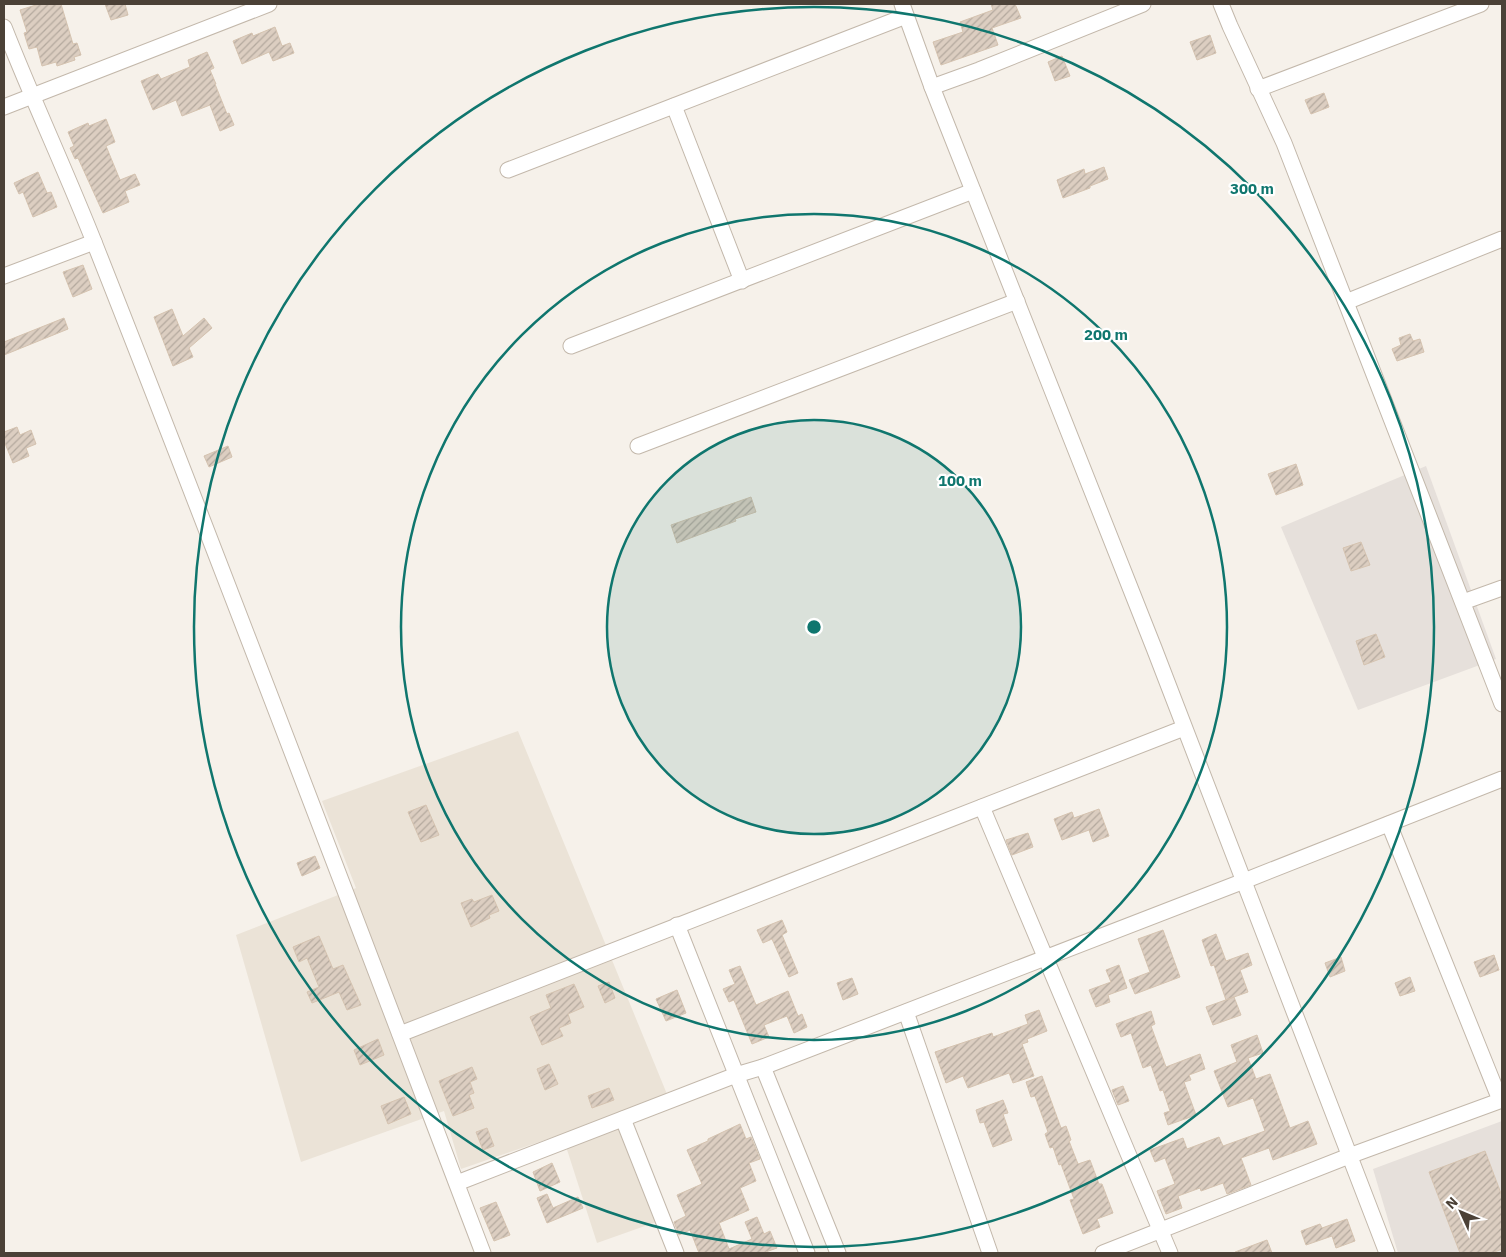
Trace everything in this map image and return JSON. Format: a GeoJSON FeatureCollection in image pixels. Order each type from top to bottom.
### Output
{"type":"FeatureCollection","features":[{"type":"Feature","properties":{"kind":"street"},"geometry":{"type":"LineString","coordinates":[[4,107],[269,4]]}},
{"type":"Feature","properties":{"kind":"street"},"geometry":{"type":"LineString","coordinates":[[932,87],[1143,4]]}},
{"type":"Feature","properties":{"kind":"street"},"geometry":{"type":"LineString","coordinates":[[1221,4],[1284,143],[1502,704]]}},
{"type":"Feature","properties":{"kind":"street"},"geometry":{"type":"LineString","coordinates":[[1258,88],[1481,4]]}},
{"type":"Feature","properties":{"kind":"street"},"geometry":{"type":"LineString","coordinates":[[508,170],[674,106],[904,10],[932,87],[1244,881],[1387,1253]]}},
{"type":"Feature","properties":{"kind":"street"},"geometry":{"type":"LineString","coordinates":[[4,27],[31,96],[94,242],[484,1253]]}},
{"type":"Feature","properties":{"kind":"street"},"geometry":{"type":"LineString","coordinates":[[674,106],[742,281]]}},
{"type":"Feature","properties":{"kind":"street"},"geometry":{"type":"LineString","coordinates":[[571,346],[973,191]]}},
{"type":"Feature","properties":{"kind":"street"},"geometry":{"type":"LineString","coordinates":[[1346,302],[1502,239]]}},
{"type":"Feature","properties":{"kind":"street"},"geometry":{"type":"LineString","coordinates":[[4,276],[94,242]]}},
{"type":"Feature","properties":{"kind":"street"},"geometry":{"type":"LineString","coordinates":[[638,446],[1017,301]]}},
{"type":"Feature","properties":{"kind":"street"},"geometry":{"type":"LineString","coordinates":[[1463,602],[1502,588]]}},
{"type":"Feature","properties":{"kind":"street"},"geometry":{"type":"LineString","coordinates":[[400,1034],[1184,728]]}},
{"type":"Feature","properties":{"kind":"street"},"geometry":{"type":"LineString","coordinates":[[457,1183],[736,1074],[763,1067],[1046,958],[1502,779]]}},
{"type":"Feature","properties":{"kind":"street"},"geometry":{"type":"LineString","coordinates":[[982,806],[1170,1253]]}},
{"type":"Feature","properties":{"kind":"street"},"geometry":{"type":"LineString","coordinates":[[1103,1253],[1349,1156],[1501,1100],[1389,824]]}},
{"type":"Feature","properties":{"kind":"street"},"geometry":{"type":"LineString","coordinates":[[677,926],[807,1253]]}},
{"type":"Feature","properties":{"kind":"street"},"geometry":{"type":"LineString","coordinates":[[906,1012],[990,1253]]}},
{"type":"Feature","properties":{"kind":"street"},"geometry":{"type":"LineString","coordinates":[[763,1067],[838,1253]]}},
{"type":"Feature","properties":{"kind":"street"},"geometry":{"type":"LineString","coordinates":[[623,1119],[676,1253]]}},
{"type":"Feature","properties":{"kind":"shaded area"},"geometry":{"type":"Polygon","coordinates":[[[1426,466],[1496,659],[1358,710],[1281,527],[1426,466]]]}},
{"type":"Feature","properties":{"kind":"shaded area"},"geometry":{"type":"Polygon","coordinates":[[[518,731],[669,1099],[622,1116],[659,1221],[597,1243],[562,1134],[461,1169],[444,1111],[301,1162],[236,935],[356,888],[322,801],[518,731]]]}},
{"type":"Feature","properties":{"kind":"shaded area"},"geometry":{"type":"Polygon","coordinates":[[[1502,1121],[1502,1253],[1398,1253],[1373,1169],[1502,1121]]]}},
{"type":"Feature","properties":{"kind":"building"},"geometry":{"type":"Polygon","coordinates":[[[39,4],[61,4],[73,44],[77,43],[81,55],[74,57],[75,60],[57,66],[56,62],[42,66],[37,47],[29,49],[24,33],[27,32],[20,10],[39,4]]]}},
{"type":"Feature","properties":{"kind":"building"},"geometry":{"type":"Polygon","coordinates":[[[105,4],[125,4],[128,15],[111,20],[105,4]]]}},
{"type":"Feature","properties":{"kind":"building"},"geometry":{"type":"Polygon","coordinates":[[[991,4],[1015,4],[1021,18],[992,28],[998,45],[941,65],[933,42],[963,32],[960,22],[993,10],[991,4]]]}},
{"type":"Feature","properties":{"kind":"building"},"geometry":{"type":"Polygon","coordinates":[[[275,27],[282,46],[290,43],[294,53],[273,61],[269,52],[242,64],[233,41],[252,33],[253,36],[275,27]]]}},
{"type":"Feature","properties":{"kind":"building"},"geometry":{"type":"Polygon","coordinates":[[[1210,35],[1216,53],[1197,60],[1190,42],[1210,35]]]}},
{"type":"Feature","properties":{"kind":"building"},"geometry":{"type":"Polygon","coordinates":[[[207,52],[214,68],[210,70],[215,84],[227,114],[229,113],[234,125],[220,131],[210,105],[182,116],[176,100],[153,110],[141,81],[158,74],[161,79],[190,67],[188,60],[207,52]]]}},
{"type":"Feature","properties":{"kind":"building"},"geometry":{"type":"Polygon","coordinates":[[[1062,56],[1070,76],[1055,81],[1048,62],[1062,56]]]}},
{"type":"Feature","properties":{"kind":"building"},"geometry":{"type":"Polygon","coordinates":[[[1324,93],[1329,107],[1311,114],[1305,100],[1324,93]]]}},
{"type":"Feature","properties":{"kind":"building"},"geometry":{"type":"Polygon","coordinates":[[[106,119],[115,142],[106,146],[120,180],[135,174],[140,185],[125,191],[129,202],[103,213],[78,158],[75,159],[70,148],[74,146],[68,132],[88,123],[89,126],[106,119]]]}},
{"type":"Feature","properties":{"kind":"building"},"geometry":{"type":"Polygon","coordinates":[[[1104,167],[1108,179],[1063,198],[1057,180],[1084,169],[1085,174],[1104,167]]]}},
{"type":"Feature","properties":{"kind":"building"},"geometry":{"type":"Polygon","coordinates":[[[38,172],[47,193],[51,192],[57,207],[33,217],[23,192],[19,194],[14,183],[38,172]]]}},
{"type":"Feature","properties":{"kind":"building"},"geometry":{"type":"Polygon","coordinates":[[[83,265],[92,289],[73,297],[63,272],[83,265]]]}},
{"type":"Feature","properties":{"kind":"building"},"geometry":{"type":"Polygon","coordinates":[[[172,309],[183,336],[204,318],[212,328],[189,348],[193,357],[173,366],[154,317],[172,309]]]}},
{"type":"Feature","properties":{"kind":"building"},"geometry":{"type":"Polygon","coordinates":[[[64,318],[68,329],[4,355],[4,342],[64,318]]]}},
{"type":"Feature","properties":{"kind":"building"},"geometry":{"type":"Polygon","coordinates":[[[1410,334],[1413,341],[1420,339],[1424,352],[1397,361],[1392,349],[1401,345],[1399,338],[1410,334]]]}},
{"type":"Feature","properties":{"kind":"building"},"geometry":{"type":"Polygon","coordinates":[[[17,427],[20,435],[31,430],[36,444],[26,448],[29,456],[13,463],[4,441],[4,432],[17,427]]]}},
{"type":"Feature","properties":{"kind":"building"},"geometry":{"type":"Polygon","coordinates":[[[228,446],[232,457],[209,467],[204,456],[228,446]]]}},
{"type":"Feature","properties":{"kind":"building"},"geometry":{"type":"Polygon","coordinates":[[[1296,464],[1303,485],[1276,495],[1268,474],[1296,464]]]}},
{"type":"Feature","properties":{"kind":"building"},"geometry":{"type":"Polygon","coordinates":[[[751,497],[756,512],[677,543],[671,525],[751,497]]]}},
{"type":"Feature","properties":{"kind":"building"},"geometry":{"type":"Polygon","coordinates":[[[1361,542],[1370,565],[1351,571],[1343,548],[1361,542]]]}},
{"type":"Feature","properties":{"kind":"building"},"geometry":{"type":"Polygon","coordinates":[[[1376,634],[1385,657],[1364,665],[1356,641],[1376,634]]]}},
{"type":"Feature","properties":{"kind":"building"},"geometry":{"type":"Polygon","coordinates":[[[426,805],[439,835],[421,842],[408,812],[426,805]]]}},
{"type":"Feature","properties":{"kind":"building"},"geometry":{"type":"Polygon","coordinates":[[[1099,809],[1109,836],[1093,842],[1089,830],[1062,840],[1054,819],[1072,812],[1074,818],[1099,809]]]}},
{"type":"Feature","properties":{"kind":"building"},"geometry":{"type":"Polygon","coordinates":[[[1028,833],[1033,847],[1012,855],[1006,840],[1028,833]]]}},
{"type":"Feature","properties":{"kind":"building"},"geometry":{"type":"Polygon","coordinates":[[[315,856],[320,868],[302,876],[297,863],[315,856]]]}},
{"type":"Feature","properties":{"kind":"building"},"geometry":{"type":"Polygon","coordinates":[[[492,895],[499,911],[489,915],[490,918],[471,927],[461,903],[472,899],[474,902],[492,895]]]}},
{"type":"Feature","properties":{"kind":"building"},"geometry":{"type":"Polygon","coordinates":[[[782,920],[787,932],[782,935],[798,973],[789,977],[772,939],[763,943],[757,930],[782,920]]]}},
{"type":"Feature","properties":{"kind":"building"},"geometry":{"type":"Polygon","coordinates":[[[1163,930],[1180,977],[1135,994],[1129,980],[1150,972],[1138,939],[1163,930]]]}},
{"type":"Feature","properties":{"kind":"building"},"geometry":{"type":"Polygon","coordinates":[[[1216,934],[1226,961],[1248,953],[1252,965],[1240,970],[1248,992],[1234,997],[1241,1015],[1213,1025],[1206,1007],[1226,1000],[1214,965],[1211,966],[1202,940],[1216,934]]]}},
{"type":"Feature","properties":{"kind":"building"},"geometry":{"type":"Polygon","coordinates":[[[319,936],[333,969],[343,965],[361,1005],[347,1010],[339,992],[312,1003],[307,992],[319,987],[307,958],[299,962],[293,947],[319,936]]]}},
{"type":"Feature","properties":{"kind":"building"},"geometry":{"type":"Polygon","coordinates":[[[1494,955],[1499,970],[1480,977],[1474,962],[1494,955]]]}},
{"type":"Feature","properties":{"kind":"building"},"geometry":{"type":"Polygon","coordinates":[[[1341,957],[1345,971],[1330,977],[1325,963],[1341,957]]]}},
{"type":"Feature","properties":{"kind":"building"},"geometry":{"type":"Polygon","coordinates":[[[1119,965],[1127,988],[1108,995],[1110,1002],[1096,1007],[1089,990],[1111,982],[1106,970],[1119,965]]]}},
{"type":"Feature","properties":{"kind":"building"},"geometry":{"type":"Polygon","coordinates":[[[740,966],[756,1005],[788,991],[798,1016],[802,1014],[807,1027],[794,1033],[787,1016],[764,1025],[769,1037],[752,1044],[734,1000],[729,1002],[723,989],[735,984],[729,970],[740,966]]]}},
{"type":"Feature","properties":{"kind":"building"},"geometry":{"type":"Polygon","coordinates":[[[1410,977],[1415,991],[1400,996],[1395,983],[1410,977]]]}},
{"type":"Feature","properties":{"kind":"building"},"geometry":{"type":"Polygon","coordinates":[[[852,978],[858,994],[843,1000],[837,983],[852,978]]]}},
{"type":"Feature","properties":{"kind":"building"},"geometry":{"type":"Polygon","coordinates":[[[609,982],[615,998],[605,1003],[598,986],[609,982]]]}},
{"type":"Feature","properties":{"kind":"building"},"geometry":{"type":"Polygon","coordinates":[[[574,984],[584,1007],[568,1014],[571,1023],[559,1028],[563,1036],[542,1045],[530,1017],[551,1008],[546,995],[574,984]]]}},
{"type":"Feature","properties":{"kind":"building"},"geometry":{"type":"Polygon","coordinates":[[[677,990],[686,1013],[666,1021],[656,999],[677,990]]]}},
{"type":"Feature","properties":{"kind":"building"},"geometry":{"type":"Polygon","coordinates":[[[1039,1010],[1047,1031],[1027,1039],[1028,1042],[1022,1044],[1034,1076],[1013,1083],[1009,1073],[968,1088],[963,1076],[946,1083],[935,1052],[992,1033],[993,1037],[1028,1024],[1025,1015],[1039,1010]]]}},
{"type":"Feature","properties":{"kind":"building"},"geometry":{"type":"Polygon","coordinates":[[[1151,1011],[1155,1024],[1151,1026],[1166,1067],[1200,1054],[1205,1069],[1189,1075],[1191,1080],[1184,1082],[1196,1115],[1168,1125],[1164,1113],[1170,1111],[1163,1090],[1160,1091],[1151,1065],[1143,1068],[1131,1033],[1121,1037],[1116,1024],[1151,1011]]]}},
{"type":"Feature","properties":{"kind":"building"},"geometry":{"type":"Polygon","coordinates":[[[1257,1035],[1263,1053],[1248,1058],[1256,1079],[1270,1074],[1290,1128],[1308,1121],[1317,1144],[1273,1160],[1269,1148],[1241,1158],[1251,1185],[1227,1194],[1223,1183],[1201,1191],[1200,1188],[1178,1196],[1182,1208],[1166,1214],[1157,1191],[1175,1184],[1165,1158],[1155,1162],[1150,1150],[1183,1138],[1187,1149],[1219,1137],[1223,1146],[1265,1131],[1253,1098],[1228,1107],[1214,1071],[1237,1062],[1231,1045],[1257,1035]]]}},
{"type":"Feature","properties":{"kind":"building"},"geometry":{"type":"Polygon","coordinates":[[[378,1039],[384,1055],[360,1065],[354,1050],[378,1039]]]}},
{"type":"Feature","properties":{"kind":"building"},"geometry":{"type":"Polygon","coordinates":[[[549,1064],[558,1084],[545,1090],[537,1069],[549,1064]]]}},
{"type":"Feature","properties":{"kind":"building"},"geometry":{"type":"Polygon","coordinates":[[[472,1067],[477,1079],[470,1082],[474,1093],[469,1095],[474,1108],[453,1116],[439,1081],[472,1067]]]}},
{"type":"Feature","properties":{"kind":"building"},"geometry":{"type":"Polygon","coordinates":[[[1042,1076],[1061,1128],[1066,1126],[1071,1140],[1069,1141],[1078,1164],[1090,1160],[1113,1213],[1097,1219],[1100,1227],[1083,1234],[1070,1200],[1074,1199],[1061,1164],[1059,1165],[1053,1147],[1050,1148],[1045,1134],[1048,1132],[1035,1096],[1031,1097],[1026,1082],[1042,1076]]]}},
{"type":"Feature","properties":{"kind":"building"},"geometry":{"type":"Polygon","coordinates":[[[1123,1086],[1129,1101],[1118,1105],[1112,1090],[1123,1086]]]}},
{"type":"Feature","properties":{"kind":"building"},"geometry":{"type":"Polygon","coordinates":[[[609,1088],[614,1100],[592,1108],[588,1096],[609,1088]]]}},
{"type":"Feature","properties":{"kind":"building"},"geometry":{"type":"Polygon","coordinates":[[[404,1097],[411,1114],[388,1124],[381,1106],[404,1097]]]}},
{"type":"Feature","properties":{"kind":"building"},"geometry":{"type":"Polygon","coordinates":[[[1003,1100],[1008,1113],[1003,1114],[1012,1140],[993,1147],[984,1122],[980,1123],[976,1110],[1003,1100]]]}},
{"type":"Feature","properties":{"kind":"building"},"geometry":{"type":"Polygon","coordinates":[[[740,1124],[746,1139],[751,1137],[760,1159],[749,1163],[756,1181],[740,1188],[749,1210],[719,1223],[729,1249],[752,1239],[745,1222],[757,1217],[764,1234],[770,1231],[777,1248],[763,1253],[699,1253],[690,1230],[679,1235],[674,1222],[686,1216],[677,1195],[702,1184],[687,1150],[740,1124]]]}},
{"type":"Feature","properties":{"kind":"building"},"geometry":{"type":"Polygon","coordinates":[[[487,1128],[494,1146],[483,1150],[476,1132],[487,1128]]]}},
{"type":"Feature","properties":{"kind":"building"},"geometry":{"type":"Polygon","coordinates":[[[1485,1151],[1502,1196],[1502,1249],[1492,1253],[1460,1253],[1429,1172],[1485,1151]]]}},
{"type":"Feature","properties":{"kind":"building"},"geometry":{"type":"Polygon","coordinates":[[[552,1163],[560,1182],[540,1191],[533,1172],[552,1163]]]}},
{"type":"Feature","properties":{"kind":"building"},"geometry":{"type":"Polygon","coordinates":[[[547,1194],[553,1208],[578,1197],[583,1208],[547,1223],[537,1198],[547,1194]]]}},
{"type":"Feature","properties":{"kind":"building"},"geometry":{"type":"Polygon","coordinates":[[[496,1202],[510,1235],[494,1241],[480,1208],[496,1202]]]}},
{"type":"Feature","properties":{"kind":"building"},"geometry":{"type":"Polygon","coordinates":[[[1347,1219],[1355,1241],[1336,1248],[1332,1236],[1306,1245],[1301,1231],[1320,1224],[1322,1228],[1347,1219]]]}},
{"type":"Feature","properties":{"kind":"building"},"geometry":{"type":"Polygon","coordinates":[[[1267,1240],[1272,1253],[1235,1252],[1267,1240]]]}}]}
